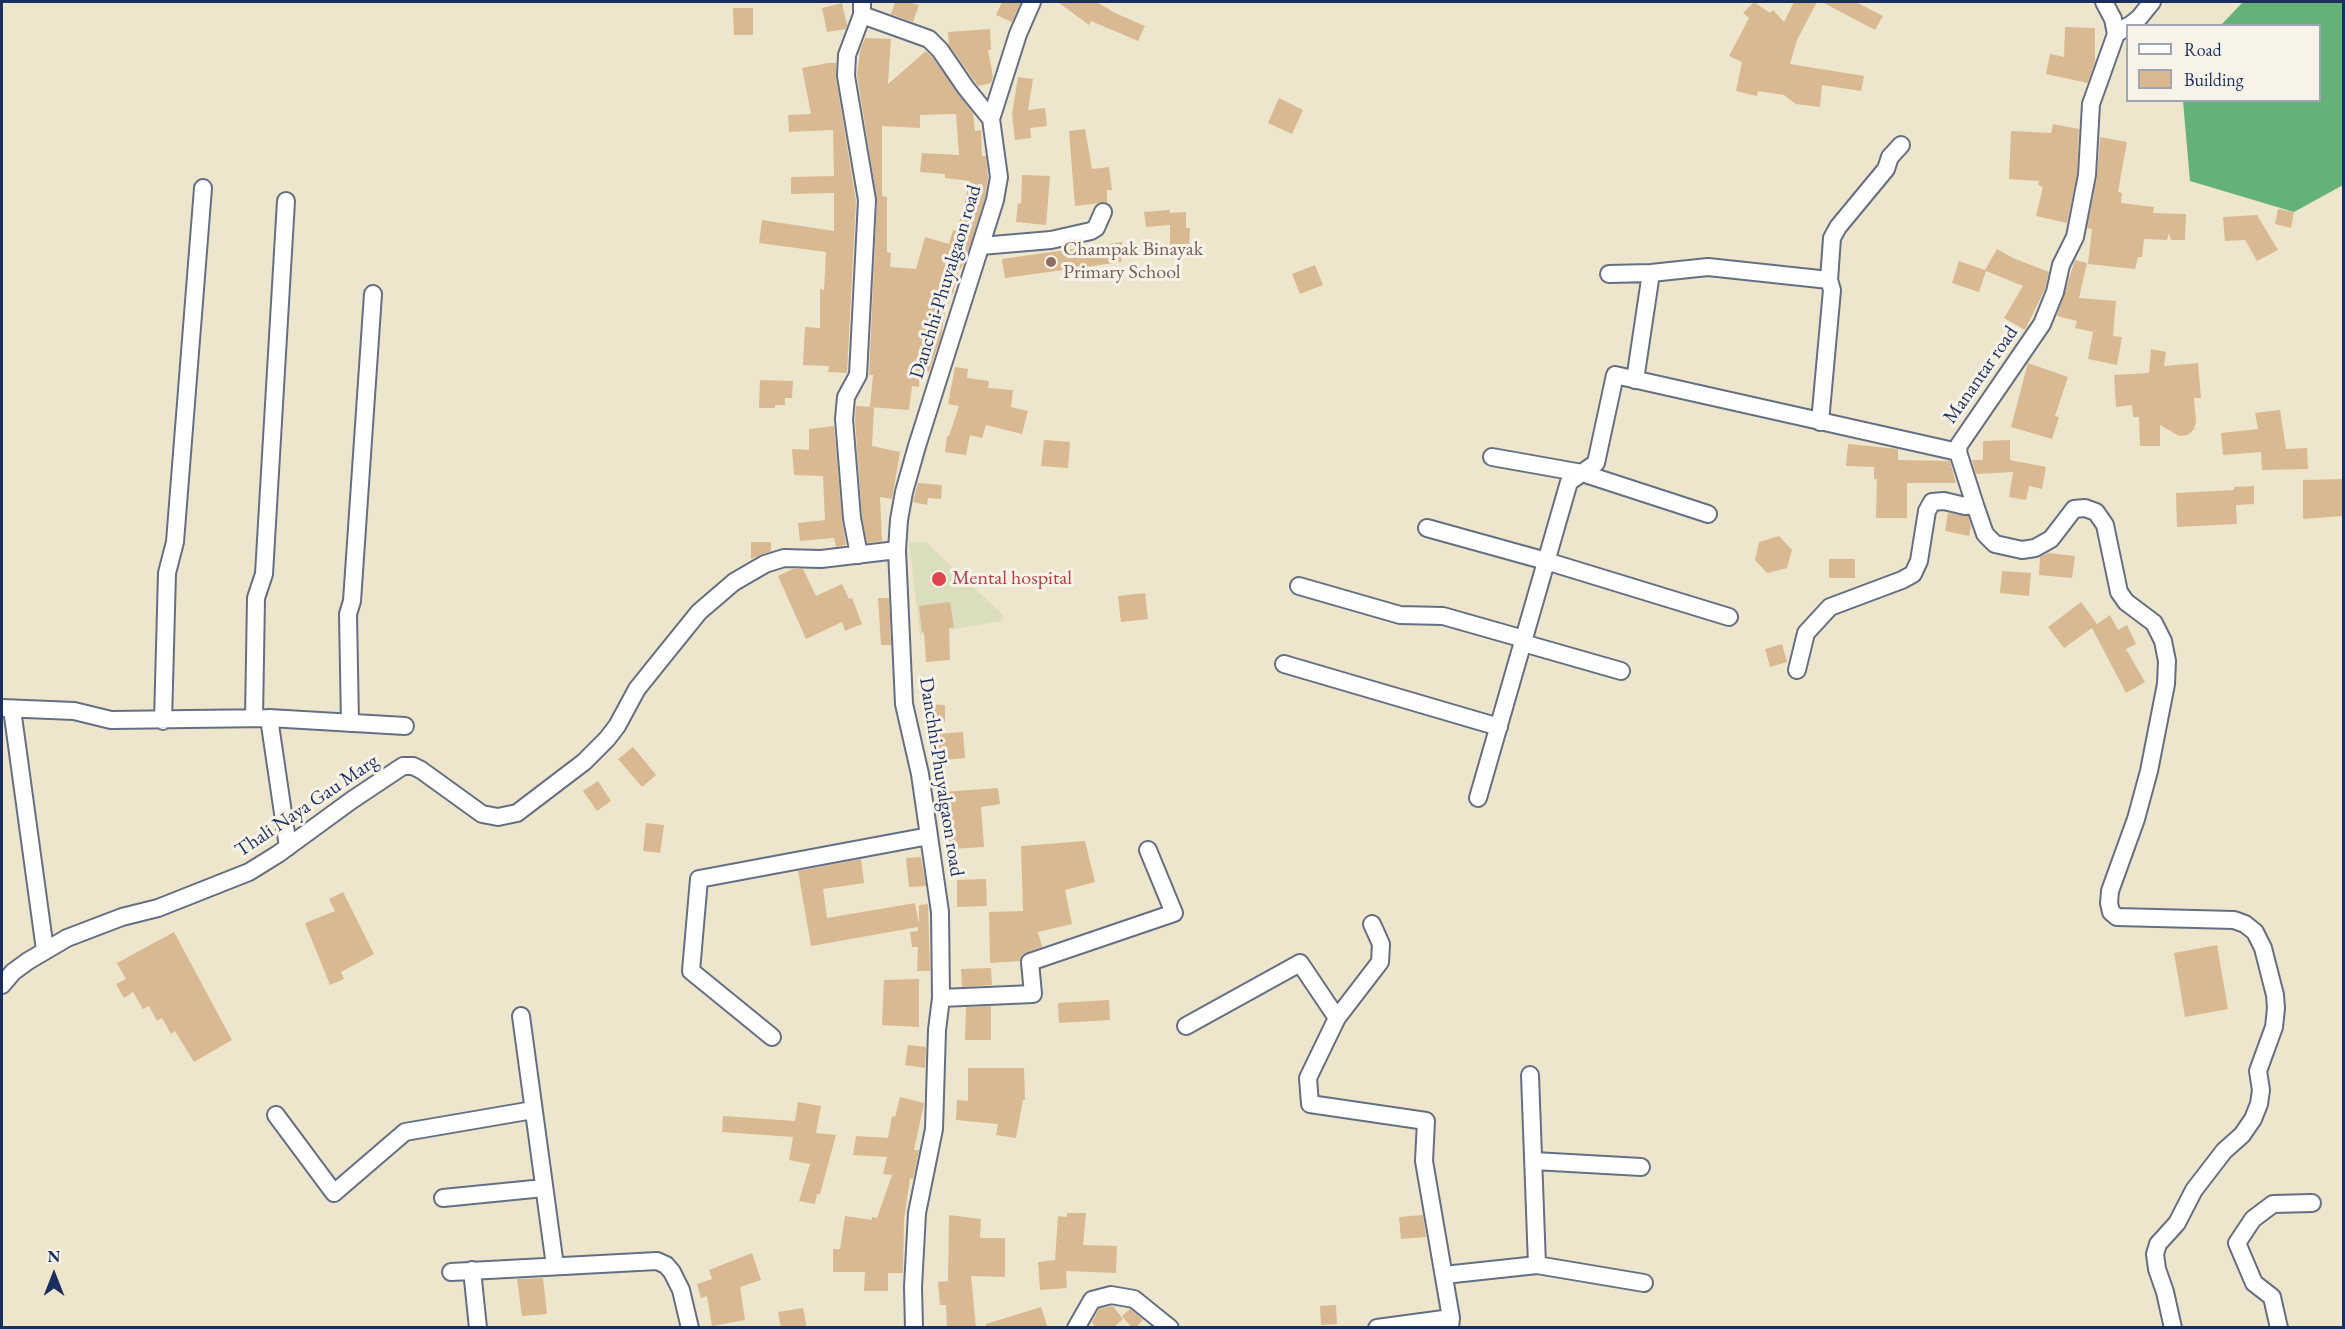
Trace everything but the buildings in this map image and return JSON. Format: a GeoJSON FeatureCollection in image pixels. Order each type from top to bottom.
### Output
{"type":"FeatureCollection","features":[{"type":"Feature","properties":{"kind":"street","name":"Danchhi-Phuyalgaon road"},"geometry":{"type":"LineString","coordinates":[[914,1328],[913,1287],[917,1213],[934,1129],[937,1030],[941,998],[940,912],[920,774],[904,704],[897,550],[904,492],[913,458],[995,200],[999,177],[991,119],[1018,34],[1032,2]]}},
{"type":"Feature","properties":{"kind":"street"},"geometry":{"type":"LineString","coordinates":[[2104,2],[2113,20],[2124,29]]}},
{"type":"Feature","properties":{"kind":"street"},"geometry":{"type":"LineString","coordinates":[[2131,24],[2152,2]]}},
{"type":"Feature","properties":{"kind":"street"},"geometry":{"type":"LineString","coordinates":[[859,555],[852,518],[844,418],[846,397],[858,375],[867,200],[846,76],[847,55],[862,8],[929,39],[940,50],[991,119]]}},
{"type":"Feature","properties":{"kind":"street","name":"Manantar road"},"geometry":{"type":"LineString","coordinates":[[2124,29],[2091,104],[2087,175],[2075,237],[2061,265],[2055,292],[2042,324],[1965,434],[1959,445],[1959,452],[1984,534],[1995,544],[2022,550],[2035,548],[2051,538],[2074,509],[2085,508],[2096,512],[2105,525],[2119,592],[2126,603],[2154,623],[2163,641],[2167,661],[2166,684],[2149,771],[2136,819],[2110,891],[2111,912],[2117,917],[2224,920],[2245,924],[2255,932],[2263,948],[2275,995],[2274,1027],[2258,1071],[2261,1090],[2253,1119],[2242,1135],[2224,1151],[2194,1190],[2177,1223],[2158,1244],[2155,1254],[2157,1269],[2173,1328]]}},
{"type":"Feature","properties":{"kind":"street"},"geometry":{"type":"LineString","coordinates":[[1820,422],[1832,290],[1829,280],[1832,238],[1901,145]]}},
{"type":"Feature","properties":{"kind":"street"},"geometry":{"type":"LineString","coordinates":[[164,721],[167,573],[175,542],[203,188]]}},
{"type":"Feature","properties":{"kind":"street"},"geometry":{"type":"LineString","coordinates":[[286,201],[264,574],[256,598],[262,718],[288,847]]}},
{"type":"Feature","properties":{"kind":"street"},"geometry":{"type":"LineString","coordinates":[[981,246],[1051,240],[1090,231],[1096,228],[1103,213]]}},
{"type":"Feature","properties":{"kind":"street"},"geometry":{"type":"LineString","coordinates":[[1609,274],[1651,273],[1708,267],[1829,280]]}},
{"type":"Feature","properties":{"kind":"street"},"geometry":{"type":"LineString","coordinates":[[1635,380],[1651,273]]}},
{"type":"Feature","properties":{"kind":"street"},"geometry":{"type":"LineString","coordinates":[[350,723],[348,614],[352,601],[373,294]]}},
{"type":"Feature","properties":{"kind":"street"},"geometry":{"type":"LineString","coordinates":[[1478,798],[1569,482],[1596,464],[1615,375],[1959,452]]}},
{"type":"Feature","properties":{"kind":"street"},"geometry":{"type":"LineString","coordinates":[[1492,457],[1582,473],[1708,514]]}},
{"type":"Feature","properties":{"kind":"street"},"geometry":{"type":"LineString","coordinates":[[1797,670],[1806,633],[1830,608],[1913,574],[1919,561],[1927,512],[1932,502],[1944,501],[1965,506],[1975,505]]}},
{"type":"Feature","properties":{"kind":"street"},"geometry":{"type":"LineString","coordinates":[[1427,528],[1546,561],[1729,617]]}},
{"type":"Feature","properties":{"kind":"street","name":"Thali Naya Gau Marg"},"geometry":{"type":"LineString","coordinates":[[2,985],[13,972],[45,950],[87,930],[229,882],[264,863],[403,766],[413,766],[421,770],[482,814],[498,817],[517,813],[584,762],[607,739],[617,726],[637,689],[652,669],[699,612],[734,582],[765,564],[784,558],[821,559],[897,550]]}},
{"type":"Feature","properties":{"kind":"street"},"geometry":{"type":"LineString","coordinates":[[1299,586],[1400,615],[1443,616],[1622,671]]}},
{"type":"Feature","properties":{"kind":"street"},"geometry":{"type":"LineString","coordinates":[[1284,664],[1498,727]]}},
{"type":"Feature","properties":{"kind":"street"},"geometry":{"type":"LineString","coordinates":[[45,950],[7,709],[74,711],[111,720],[262,718],[405,726]]}},
{"type":"Feature","properties":{"kind":"street"},"geometry":{"type":"LineString","coordinates":[[772,1037],[691,971],[699,879],[929,836]]}},
{"type":"Feature","properties":{"kind":"street"},"geometry":{"type":"LineString","coordinates":[[941,998],[1033,994],[1030,962],[1174,913],[1148,850]]}},
{"type":"Feature","properties":{"kind":"street"},"geometry":{"type":"LineString","coordinates":[[1371,924],[1381,945],[1380,962],[1336,1018],[1308,1078],[1311,1104],[1426,1121],[1424,1161],[1450,1323],[1377,1328]]}},
{"type":"Feature","properties":{"kind":"street"},"geometry":{"type":"LineString","coordinates":[[1186,1026],[1300,963],[1336,1018]]}},
{"type":"Feature","properties":{"kind":"street"},"geometry":{"type":"LineString","coordinates":[[521,1016],[555,1266]]}},
{"type":"Feature","properties":{"kind":"street"},"geometry":{"type":"LineString","coordinates":[[1530,1075],[1537,1265]]}},
{"type":"Feature","properties":{"kind":"street"},"geometry":{"type":"LineString","coordinates":[[276,1115],[334,1193],[405,1132],[533,1110]]}},
{"type":"Feature","properties":{"kind":"street"},"geometry":{"type":"LineString","coordinates":[[1533,1161],[1641,1167]]}},
{"type":"Feature","properties":{"kind":"street"},"geometry":{"type":"LineString","coordinates":[[443,1198],[544,1188]]}},
{"type":"Feature","properties":{"kind":"street"},"geometry":{"type":"LineString","coordinates":[[2279,1328],[2272,1297],[2254,1283],[2237,1243],[2253,1218],[2273,1204],[2312,1203]]}},
{"type":"Feature","properties":{"kind":"street"},"geometry":{"type":"LineString","coordinates":[[451,1272],[657,1261],[666,1265],[672,1272],[681,1290],[690,1328]]}},
{"type":"Feature","properties":{"kind":"street"},"geometry":{"type":"LineString","coordinates":[[1444,1275],[1537,1265],[1644,1283]]}},
{"type":"Feature","properties":{"kind":"street"},"geometry":{"type":"LineString","coordinates":[[472,1270],[477,1328]]}},
{"type":"Feature","properties":{"kind":"street"},"geometry":{"type":"LineString","coordinates":[[1076,1328],[1092,1300],[1111,1295],[1134,1299],[1170,1328]]}},
{"type":"Feature","properties":{"kind":"shaded area","name":"Mental hospital"},"geometry":{"type":"Polygon","coordinates":[[[926,542],[1004,616],[1001,621],[920,635],[909,543],[926,542]]]}},
{"type":"Feature","properties":{"kind":"green space"},"geometry":{"type":"Polygon","coordinates":[[[2243,2],[2343,2],[2343,185],[2294,212],[2190,181],[2183,102],[2321,102],[2321,24],[2222,24],[2243,2]]]}},
{"type":"Feature","properties":{"kind":"place","name":"Champak Binayak Primary School"},"geometry":{"type":"Point","coordinates":[1051,262]}},
{"type":"Feature","properties":{"kind":"place","name":"Mental hospital"},"geometry":{"type":"Point","coordinates":[939,579]}}]}
